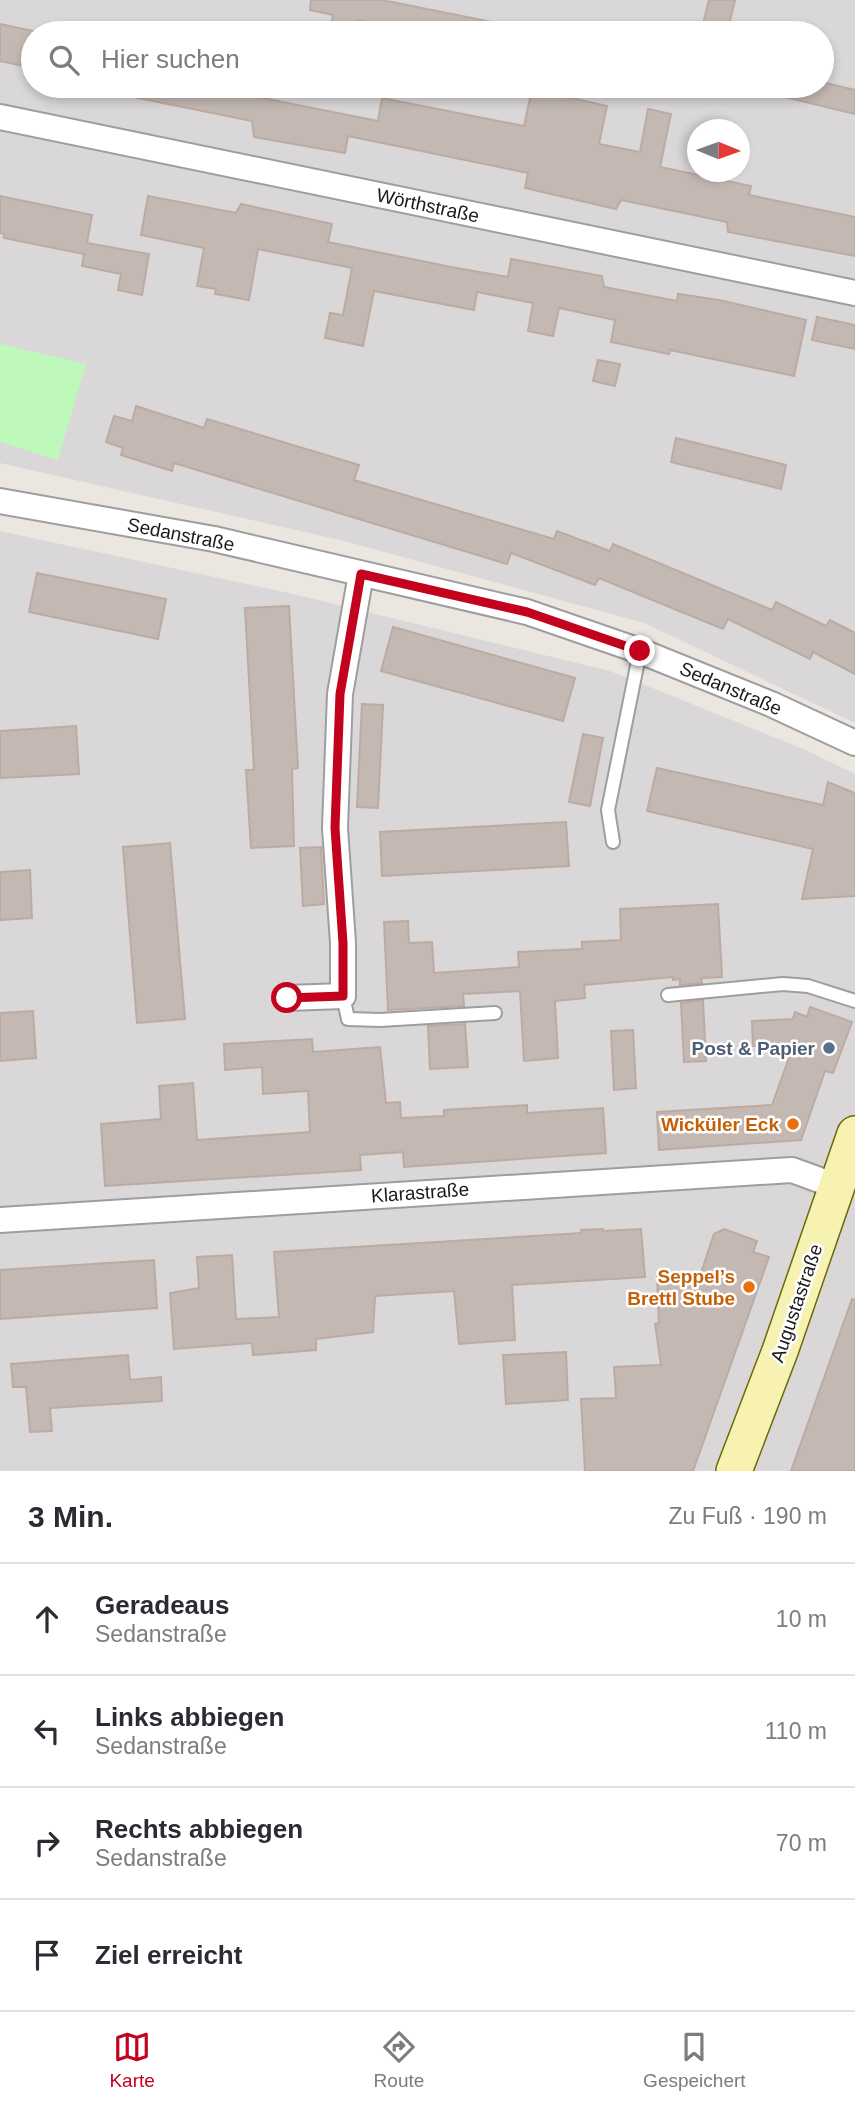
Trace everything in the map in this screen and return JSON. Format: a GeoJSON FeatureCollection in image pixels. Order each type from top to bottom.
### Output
{"type":"FeatureCollection","features":[{"type":"Feature","properties":{"kind":"main road","name":"Augustastraße"},"geometry":{"type":"LineString","coordinates":[[734,1471],[780,1351],[855,1133]]}},
{"type":"Feature","properties":{"kind":"street","name":"Wörthstraße"},"geometry":{"type":"LineString","coordinates":[[0,117],[855,293]]}},
{"type":"Feature","properties":{"kind":"street","name":"Sedanstraße"},"geometry":{"type":"LineString","coordinates":[[0,501],[214,539],[527,612],[640,651],[771,704],[855,743]]}},
{"type":"Feature","properties":{"kind":"street"},"geometry":{"type":"LineString","coordinates":[[287,998],[343,996],[343,943],[335,828],[340,694],[361,574]]}},
{"type":"Feature","properties":{"kind":"street","name":"Klarastraße"},"geometry":{"type":"LineString","coordinates":[[0,1220],[792,1170],[836,1186]]}},
{"type":"Feature","properties":{"kind":"lane"},"geometry":{"type":"LineString","coordinates":[[613,842],[608,810],[640,651]]}},
{"type":"Feature","properties":{"kind":"lane"},"geometry":{"type":"LineString","coordinates":[[668,995],[783,984],[808,986],[855,1001]]}},
{"type":"Feature","properties":{"kind":"lane"},"geometry":{"type":"LineString","coordinates":[[343,996],[348,1018],[380,1020],[495,1013]]}},
{"type":"Feature","properties":{"kind":"shaded area"},"geometry":{"type":"Polygon","coordinates":[[[0,0],[855,0],[855,723],[644,623],[344,541],[0,463],[0,0]]]}},
{"type":"Feature","properties":{"kind":"shaded area"},"geometry":{"type":"Polygon","coordinates":[[[0,531],[293,594],[610,671],[806,750],[855,774],[855,1471],[0,1471],[0,531]]]}},
{"type":"Feature","properties":{"kind":"green space"},"geometry":{"type":"Polygon","coordinates":[[[0,344],[86,364],[58,460],[0,442],[0,344]]]}},
{"type":"Feature","properties":{"kind":"building"},"geometry":{"type":"Polygon","coordinates":[[[311,0],[382,0],[487,21],[332,21],[333,15],[310,10],[311,0]]]}},
{"type":"Feature","properties":{"kind":"building"},"geometry":{"type":"Polygon","coordinates":[[[709,0],[735,0],[730,21],[704,21],[709,0]]]}},
{"type":"Feature","properties":{"kind":"building"},"geometry":{"type":"Polygon","coordinates":[[[0,24],[21,28],[21,65],[0,61],[0,24]]]}},
{"type":"Feature","properties":{"kind":"building"},"geometry":{"type":"Polygon","coordinates":[[[834,85],[855,90],[855,114],[789,98],[834,98],[834,85]]]}},
{"type":"Feature","properties":{"kind":"building"},"geometry":{"type":"Polygon","coordinates":[[[138,98],[263,98],[378,121],[382,98],[524,126],[530,98],[572,98],[607,106],[599,144],[640,152],[648,109],[671,114],[660,167],[687,173],[687,182],[732,182],[751,186],[749,195],[855,217],[855,256],[728,232],[727,222],[621,200],[616,209],[525,188],[528,173],[348,136],[345,153],[254,137],[252,121],[138,98]]]}},
{"type":"Feature","properties":{"kind":"building"},"geometry":{"type":"Polygon","coordinates":[[[0,196],[92,215],[87,243],[149,254],[142,295],[118,290],[121,274],[82,266],[84,254],[4,238],[4,234],[0,233],[0,196]]]}},
{"type":"Feature","properties":{"kind":"building"},"geometry":{"type":"Polygon","coordinates":[[[148,196],[236,213],[241,204],[332,224],[328,242],[451,267],[508,277],[511,259],[602,276],[604,287],[677,301],[678,294],[719,300],[806,320],[794,376],[670,350],[669,354],[611,342],[615,320],[559,308],[553,336],[528,331],[533,303],[477,292],[474,310],[374,291],[363,346],[325,338],[330,313],[343,315],[352,268],[258,249],[249,300],[215,294],[216,289],[197,286],[204,248],[141,235],[148,196]]]}},
{"type":"Feature","properties":{"kind":"building"},"geometry":{"type":"Polygon","coordinates":[[[817,317],[855,325],[855,349],[812,340],[817,317]]]}},
{"type":"Feature","properties":{"kind":"building"},"geometry":{"type":"Polygon","coordinates":[[[598,360],[620,364],[615,386],[593,381],[598,360]]]}},
{"type":"Feature","properties":{"kind":"building"},"geometry":{"type":"Polygon","coordinates":[[[136,406],[204,428],[207,419],[359,465],[354,480],[554,539],[557,531],[610,551],[613,544],[772,610],[776,602],[826,626],[830,620],[855,633],[855,674],[813,652],[810,659],[728,619],[723,629],[599,578],[595,585],[511,553],[507,564],[174,463],[172,471],[121,455],[123,448],[106,442],[114,416],[132,421],[136,406]]]}},
{"type":"Feature","properties":{"kind":"building"},"geometry":{"type":"Polygon","coordinates":[[[676,438],[786,465],[781,489],[671,462],[676,438]]]}},
{"type":"Feature","properties":{"kind":"building"},"geometry":{"type":"Polygon","coordinates":[[[37,573],[166,599],[158,639],[29,612],[37,573]]]}},
{"type":"Feature","properties":{"kind":"building"},"geometry":{"type":"Polygon","coordinates":[[[289,606],[298,768],[292,769],[294,846],[251,848],[246,770],[254,770],[245,608],[289,606]]]}},
{"type":"Feature","properties":{"kind":"building"},"geometry":{"type":"Polygon","coordinates":[[[393,627],[575,678],[563,721],[381,671],[393,627]]]}},
{"type":"Feature","properties":{"kind":"building"},"geometry":{"type":"Polygon","coordinates":[[[362,704],[383,705],[378,808],[357,807],[362,704]]]}},
{"type":"Feature","properties":{"kind":"building"},"geometry":{"type":"Polygon","coordinates":[[[76,726],[79,774],[0,778],[0,731],[76,726]]]}},
{"type":"Feature","properties":{"kind":"building"},"geometry":{"type":"Polygon","coordinates":[[[583,734],[603,738],[590,806],[569,802],[583,734]]]}},
{"type":"Feature","properties":{"kind":"building"},"geometry":{"type":"Polygon","coordinates":[[[657,768],[823,805],[828,782],[855,793],[855,896],[802,899],[813,849],[647,811],[657,768]]]}},
{"type":"Feature","properties":{"kind":"building"},"geometry":{"type":"Polygon","coordinates":[[[566,822],[569,866],[382,876],[380,832],[566,822]]]}},
{"type":"Feature","properties":{"kind":"building"},"geometry":{"type":"Polygon","coordinates":[[[170,843],[185,1019],[137,1023],[123,847],[170,843]]]}},
{"type":"Feature","properties":{"kind":"building"},"geometry":{"type":"Polygon","coordinates":[[[321,847],[324,904],[303,906],[300,848],[321,847]]]}},
{"type":"Feature","properties":{"kind":"building"},"geometry":{"type":"Polygon","coordinates":[[[30,870],[32,918],[0,920],[0,872],[30,870]]]}},
{"type":"Feature","properties":{"kind":"building"},"geometry":{"type":"Polygon","coordinates":[[[718,904],[722,977],[701,978],[702,983],[680,985],[680,979],[673,980],[673,977],[584,985],[585,998],[555,1001],[558,1058],[524,1061],[520,991],[463,994],[464,1006],[388,1010],[384,922],[408,921],[409,943],[432,942],[434,973],[519,967],[518,952],[582,949],[582,942],[621,940],[620,909],[718,904]]]}},
{"type":"Feature","properties":{"kind":"building"},"geometry":{"type":"Polygon","coordinates":[[[703,1000],[706,1061],[684,1062],[681,1003],[703,1000]]]}},
{"type":"Feature","properties":{"kind":"building"},"geometry":{"type":"Polygon","coordinates":[[[810,1007],[852,1022],[833,1073],[825,1071],[801,1140],[659,1150],[657,1112],[772,1105],[794,1044],[753,1046],[752,1021],[793,1019],[795,1012],[807,1017],[810,1007]]]}},
{"type":"Feature","properties":{"kind":"building"},"geometry":{"type":"Polygon","coordinates":[[[33,1011],[36,1058],[0,1061],[0,1013],[33,1011]]]}},
{"type":"Feature","properties":{"kind":"building"},"geometry":{"type":"Polygon","coordinates":[[[465,1024],[468,1067],[430,1069],[428,1026],[465,1024]]]}},
{"type":"Feature","properties":{"kind":"building"},"geometry":{"type":"Polygon","coordinates":[[[633,1030],[636,1088],[614,1090],[611,1031],[633,1030]]]}},
{"type":"Feature","properties":{"kind":"building"},"geometry":{"type":"Polygon","coordinates":[[[312,1039],[313,1052],[380,1047],[386,1103],[400,1102],[401,1118],[444,1116],[444,1110],[527,1105],[527,1113],[603,1108],[606,1153],[404,1167],[403,1152],[360,1155],[361,1170],[105,1186],[101,1124],[161,1119],[159,1086],[193,1083],[197,1140],[310,1132],[308,1091],[263,1094],[262,1067],[225,1070],[224,1044],[312,1039]]]}},
{"type":"Feature","properties":{"kind":"building"},"geometry":{"type":"Polygon","coordinates":[[[641,1229],[645,1277],[512,1285],[515,1340],[459,1344],[454,1291],[375,1296],[373,1332],[316,1339],[316,1350],[253,1355],[252,1343],[174,1349],[170,1293],[199,1288],[197,1257],[232,1255],[236,1319],[279,1317],[274,1252],[581,1233],[581,1230],[641,1229]]]}},
{"type":"Feature","properties":{"kind":"building"},"geometry":{"type":"Polygon","coordinates":[[[724,1229],[757,1241],[753,1252],[769,1257],[693,1471],[585,1471],[581,1399],[616,1398],[614,1367],[661,1365],[655,1324],[659,1323],[657,1276],[700,1276],[714,1234],[724,1229]]]}},
{"type":"Feature","properties":{"kind":"building"},"geometry":{"type":"Polygon","coordinates":[[[154,1260],[157,1308],[0,1319],[0,1270],[154,1260]]]}},
{"type":"Feature","properties":{"kind":"building"},"geometry":{"type":"Polygon","coordinates":[[[852,1299],[855,1300],[855,1471],[791,1471],[852,1299]]]}},
{"type":"Feature","properties":{"kind":"building"},"geometry":{"type":"Polygon","coordinates":[[[566,1352],[568,1400],[506,1404],[503,1355],[566,1352]]]}},
{"type":"Feature","properties":{"kind":"building"},"geometry":{"type":"Polygon","coordinates":[[[128,1355],[130,1380],[161,1377],[162,1401],[50,1408],[52,1431],[30,1432],[26,1387],[13,1387],[11,1364],[128,1355]]]}},
{"type":"Feature","properties":{"kind":"place","name":"Post & Papier"},"geometry":{"type":"Point","coordinates":[829,1048]}},
{"type":"Feature","properties":{"kind":"place","name":"Wicküler Eck"},"geometry":{"type":"Point","coordinates":[793,1124]}},
{"type":"Feature","properties":{"kind":"place","name":"Seppel’s Brettl Stube"},"geometry":{"type":"Point","coordinates":[749,1287]}},
{"type":"Feature","properties":{"kind":"route"},"geometry":{"type":"LineString","coordinates":[[287,998],[343,996],[343,943],[335,828],[340,694],[361,574],[527,612],[640,651]]}}]}
